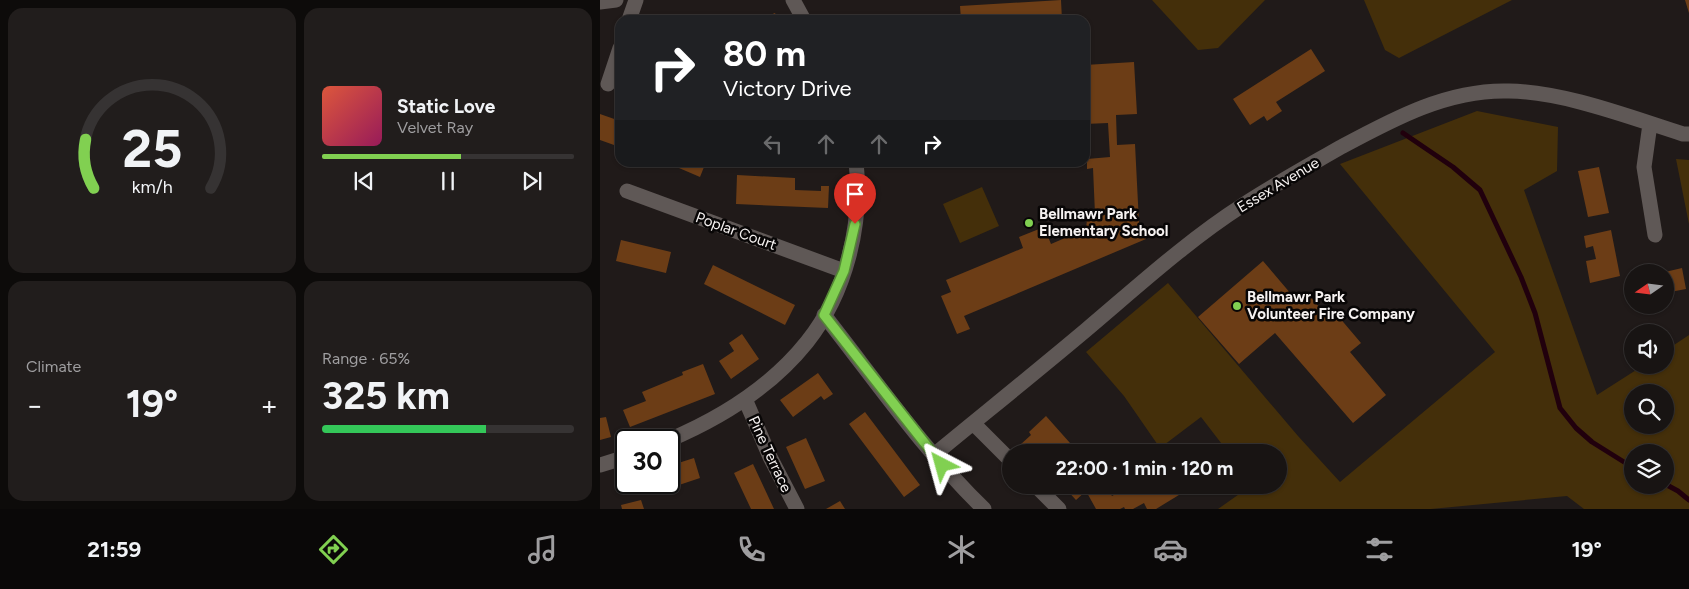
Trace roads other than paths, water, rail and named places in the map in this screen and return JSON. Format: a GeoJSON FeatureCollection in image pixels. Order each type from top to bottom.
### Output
{"type":"FeatureCollection","features":[{"type":"Feature","properties":{"kind":"street"},"geometry":{"type":"LineString","coordinates":[[600,2],[616,0]]}},
{"type":"Feature","properties":{"kind":"street"},"geometry":{"type":"LineString","coordinates":[[632,15],[636,0]]}},
{"type":"Feature","properties":{"kind":"street"},"geometry":{"type":"LineString","coordinates":[[793,0],[801,15]]}},
{"type":"Feature","properties":{"kind":"street"},"geometry":{"type":"LineString","coordinates":[[608,84],[615,63]]}},
{"type":"Feature","properties":{"kind":"street","name":"Essex Avenue"},"geometry":{"type":"LineString","coordinates":[[934,455],[1179,251],[1243,205],[1306,167],[1389,122],[1447,99],[1483,92],[1509,91],[1536,93],[1577,102],[1689,134]]}},
{"type":"Feature","properties":{"kind":"street"},"geometry":{"type":"LineString","coordinates":[[1650,124],[1644,167],[1655,235]]}},
{"type":"Feature","properties":{"kind":"street"},"geometry":{"type":"LineString","coordinates":[[680,435],[709,421],[745,399],[767,382],[807,342],[824,315],[844,271],[856,218],[858,189],[856,167]]}},
{"type":"Feature","properties":{"kind":"street","name":"Poplar Court"},"geometry":{"type":"LineString","coordinates":[[627,191],[844,271]]}},
{"type":"Feature","properties":{"kind":"street"},"geometry":{"type":"LineString","coordinates":[[824,315],[934,455],[960,486],[984,509]]}},
{"type":"Feature","properties":{"kind":"street","name":"Pine Terrace"},"geometry":{"type":"LineString","coordinates":[[745,399],[770,457],[796,509]]}},
{"type":"Feature","properties":{"kind":"street"},"geometry":{"type":"LineString","coordinates":[[973,423],[1002,453]]}},
{"type":"Feature","properties":{"kind":"street"},"geometry":{"type":"LineString","coordinates":[[600,465],[615,460]]}},
{"type":"Feature","properties":{"kind":"street"},"geometry":{"type":"LineString","coordinates":[[1044,494],[1059,509]]}},
{"type":"Feature","properties":{"kind":"waterway"},"geometry":{"type":"LineString","coordinates":[[1403,133],[1453,167],[1480,190],[1521,277],[1535,313],[1560,408],[1576,428],[1592,442],[1624,462]]}},
{"type":"Feature","properties":{"kind":"waterway"},"geometry":{"type":"LineString","coordinates":[[1674,489],[1689,500]]}},
{"type":"Feature","properties":{"kind":"place","name":"Bellmawr Park Elementary School"},"geometry":{"type":"Point","coordinates":[1029,223]}},
{"type":"Feature","properties":{"kind":"place","name":"Bellmawr Park Volunteer Fire Company"},"geometry":{"type":"Point","coordinates":[1237,306]}}]}
